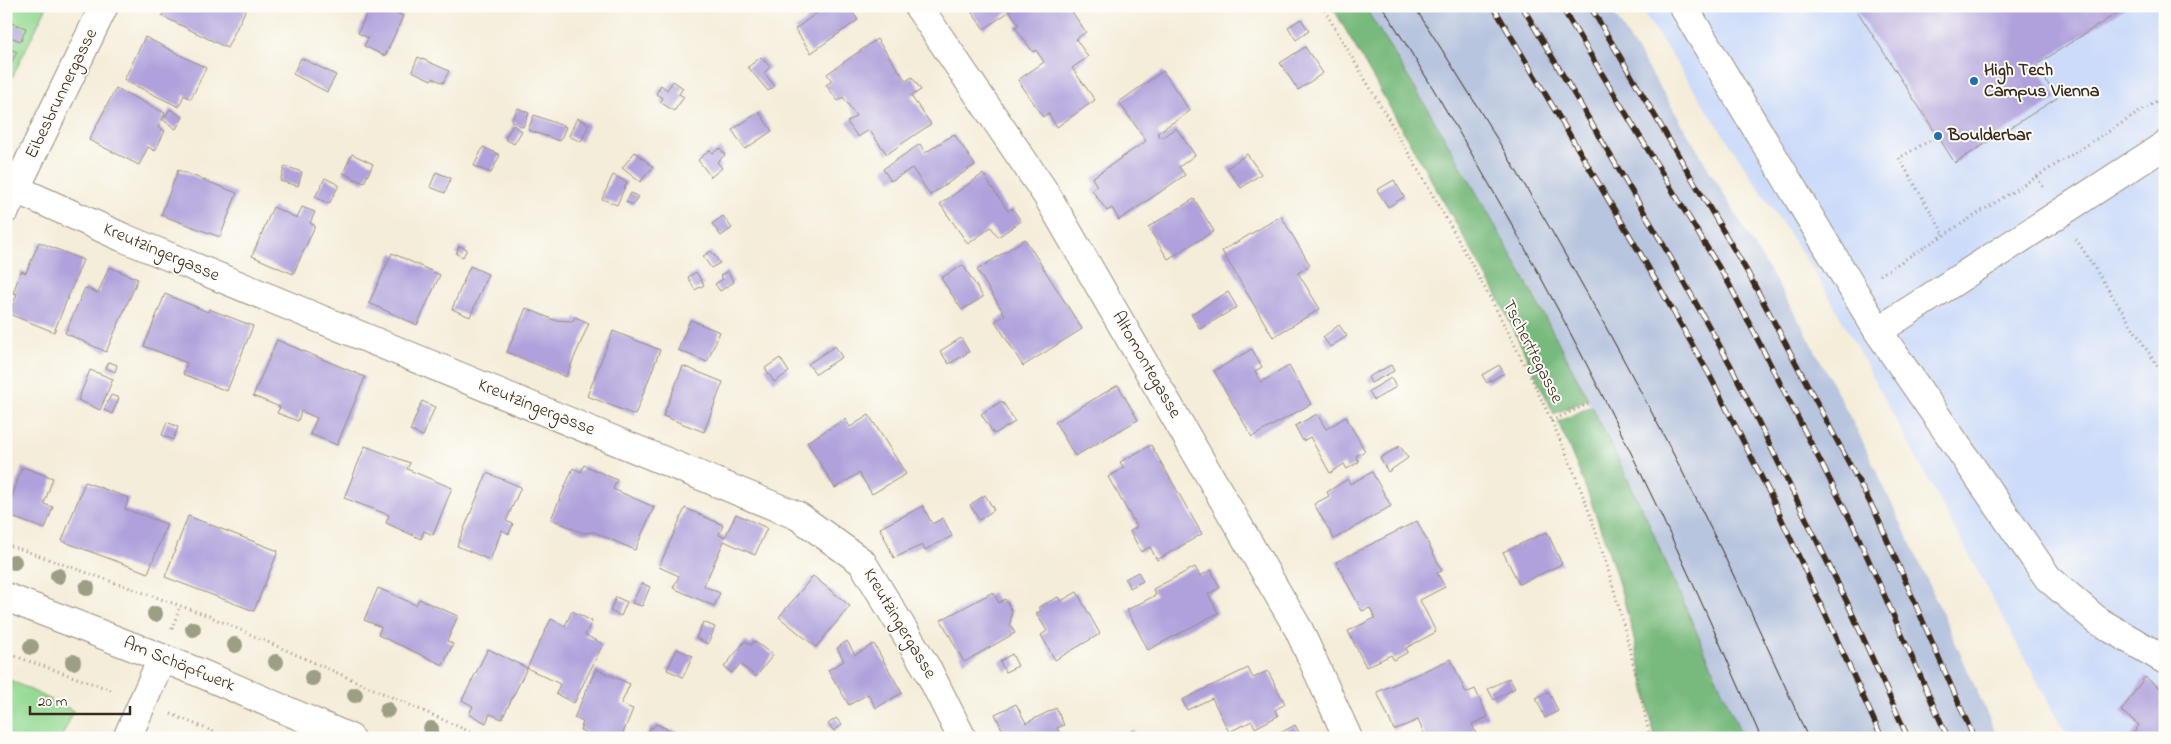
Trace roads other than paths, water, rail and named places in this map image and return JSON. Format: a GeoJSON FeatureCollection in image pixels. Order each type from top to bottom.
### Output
{"type":"FeatureCollection","features":[{"type":"Feature","properties":{"kind":"street","name":"Eibesbrunnergasse"},"geometry":{"type":"LineString","coordinates":[[11,199],[104,6]]}},
{"type":"Feature","properties":{"kind":"street","name":"Altomontegasse"},"geometry":{"type":"LineString","coordinates":[[918,6],[1051,202],[1299,630],[1348,738]]}},
{"type":"Feature","properties":{"kind":"street"},"geometry":{"type":"LineString","coordinates":[[1683,6],[1878,331],[2048,578],[2098,621],[2162,653]]}},
{"type":"Feature","properties":{"kind":"street"},"geometry":{"type":"LineString","coordinates":[[1878,331],[2165,145]]}},
{"type":"Feature","properties":{"kind":"street","name":"Kreutzingergasse"},"geometry":{"type":"LineString","coordinates":[[11,199],[133,242],[798,516],[862,562],[928,670],[962,738]]}},
{"type":"Feature","properties":{"kind":"street","name":"Am Schöpfwerk"},"geometry":{"type":"LineString","coordinates":[[6,597],[162,658],[350,738]]}},
{"type":"Feature","properties":{"kind":"street"},"geometry":{"type":"LineString","coordinates":[[127,738],[162,658]]}},
{"type":"Feature","properties":{"kind":"tram line"},"geometry":{"type":"LineString","coordinates":[[1382,6],[1437,94],[1539,273],[1677,549],[1761,738]]}},
{"type":"Feature","properties":{"kind":"tram line"},"geometry":{"type":"LineString","coordinates":[[1414,6],[1524,183],[1626,364],[1721,549],[1808,738]]}},
{"type":"Feature","properties":{"kind":"railway"},"geometry":{"type":"LineString","coordinates":[[1493,6],[1640,253],[1709,374],[1771,496],[1882,738]]}},
{"type":"Feature","properties":{"kind":"railway"},"geometry":{"type":"LineString","coordinates":[[1522,6],[1664,246],[1731,366],[1847,602],[1908,738]]}},
{"type":"Feature","properties":{"kind":"railway"},"geometry":{"type":"LineString","coordinates":[[1561,6],[1729,284],[1853,525],[1948,738]]}},
{"type":"Feature","properties":{"kind":"railway"},"geometry":{"type":"LineString","coordinates":[[1590,6],[1748,273],[1876,514],[1974,738]]}},
{"type":"Feature","properties":{"kind":"place","name":"High Tech Campus Vienna"},"geometry":{"type":"Point","coordinates":[1974,81]}},
{"type":"Feature","properties":{"kind":"place","name":"Boulderbar"},"geometry":{"type":"Point","coordinates":[1938,136]}}]}
